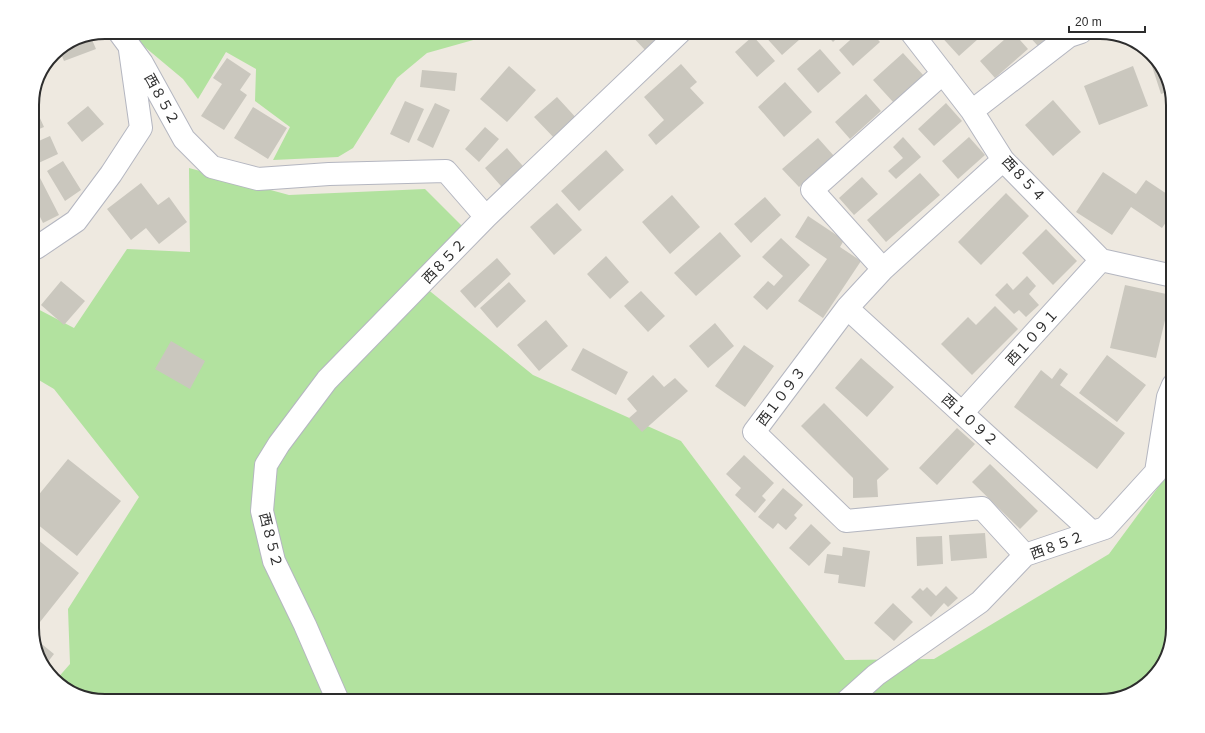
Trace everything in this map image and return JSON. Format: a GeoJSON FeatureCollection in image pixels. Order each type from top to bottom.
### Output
{"type":"FeatureCollection","features":[{"type":"Feature","properties":{"kind":"street"},"geometry":{"type":"LineString","coordinates":[[39,246],[76,221],[141,128],[124,39]]}},
{"type":"Feature","properties":{"kind":"street","name":"西８５２"},"geometry":{"type":"LineString","coordinates":[[125,39],[146,69],[184,139],[212,167],[258,179],[329,174],[446,171],[486,217],[327,380],[279,444],[266,465],[262,511],[274,561],[305,625],[335,694]]}},
{"type":"Feature","properties":{"kind":"street"},"geometry":{"type":"LineString","coordinates":[[486,217],[673,39]]}},
{"type":"Feature","properties":{"kind":"street","name":"西８５４"},"geometry":{"type":"LineString","coordinates":[[916,39],[972,111],[1004,160],[1102,260]]}},
{"type":"Feature","properties":{"kind":"street"},"geometry":{"type":"LineString","coordinates":[[972,111],[1065,39]]}},
{"type":"Feature","properties":{"kind":"street"},"geometry":{"type":"LineString","coordinates":[[883,269],[812,190],[943,73]]}},
{"type":"Feature","properties":{"kind":"street","name":"西１０９３"},"geometry":{"type":"LineString","coordinates":[[1004,160],[883,269],[847,308],[754,432],[846,521],[982,508],[1025,556]]}},
{"type":"Feature","properties":{"kind":"street"},"geometry":{"type":"LineString","coordinates":[[1102,260],[1166,274]]}},
{"type":"Feature","properties":{"kind":"street","name":"西１０９１"},"geometry":{"type":"LineString","coordinates":[[962,413],[1102,260]]}},
{"type":"Feature","properties":{"kind":"street","name":"西１０９２"},"geometry":{"type":"LineString","coordinates":[[847,308],[1092,532]]}},
{"type":"Feature","properties":{"kind":"street","name":"西８５２"},"geometry":{"type":"LineString","coordinates":[[855,694],[876,675],[980,602],[1025,556],[1105,528],[1156,472],[1166,410]]}},
{"type":"Feature","properties":{"kind":"green space"},"geometry":{"type":"Polygon","coordinates":[[[138,39],[477,39],[427,53],[397,78],[353,148],[338,157],[273,160],[290,127],[255,101],[256,69],[226,52],[198,99],[183,79],[140,43],[138,39]]]}},
{"type":"Feature","properties":{"kind":"green space"},"geometry":{"type":"Polygon","coordinates":[[[189,168],[289,195],[425,189],[468,232],[415,279],[533,375],[681,441],[845,660],[934,659],[1109,554],[1166,477],[1166,628],[1164,645],[1161,654],[1147,675],[1133,685],[1117,692],[1100,694],[104,694],[79,689],[59,676],[70,664],[68,609],[139,497],[54,389],[39,380],[39,310],[74,328],[127,249],[190,252],[189,168]]]}},
{"type":"Feature","properties":{"kind":"building"},"geometry":{"type":"Polygon","coordinates":[[[635,39],[663,39],[658,44],[655,41],[645,50],[635,39]]]}},
{"type":"Feature","properties":{"kind":"building"},"geometry":{"type":"Polygon","coordinates":[[[750,39],[756,39],[775,61],[757,77],[735,52],[750,39]]]}},
{"type":"Feature","properties":{"kind":"building"},"geometry":{"type":"Polygon","coordinates":[[[767,39],[800,39],[782,55],[767,39]]]}},
{"type":"Feature","properties":{"kind":"building"},"geometry":{"type":"Polygon","coordinates":[[[851,39],[877,39],[880,42],[853,66],[839,50],[851,39]]]}},
{"type":"Feature","properties":{"kind":"building"},"geometry":{"type":"Polygon","coordinates":[[[943,39],[978,39],[959,56],[943,39]]]}},
{"type":"Feature","properties":{"kind":"building"},"geometry":{"type":"Polygon","coordinates":[[[1005,39],[1019,39],[1028,49],[995,78],[980,61],[1005,39]]]}},
{"type":"Feature","properties":{"kind":"building"},"geometry":{"type":"Polygon","coordinates":[[[1032,39],[1046,39],[1038,46],[1032,39]]]}},
{"type":"Feature","properties":{"kind":"building"},"geometry":{"type":"Polygon","coordinates":[[[92,40],[96,49],[64,61],[62,55],[68,50],[79,44],[92,40]]]}},
{"type":"Feature","properties":{"kind":"building"},"geometry":{"type":"Polygon","coordinates":[[[820,49],[841,73],[818,93],[797,69],[820,49]]]}},
{"type":"Feature","properties":{"kind":"building"},"geometry":{"type":"Polygon","coordinates":[[[903,53],[924,76],[894,103],[873,80],[903,53]]]}},
{"type":"Feature","properties":{"kind":"building"},"geometry":{"type":"Polygon","coordinates":[[[227,58],[251,74],[240,90],[247,95],[224,130],[201,116],[222,84],[213,78],[227,58]]]}},
{"type":"Feature","properties":{"kind":"building"},"geometry":{"type":"Polygon","coordinates":[[[681,64],[697,82],[690,88],[704,103],[656,145],[648,135],[664,120],[644,97],[681,64]]]}},
{"type":"Feature","properties":{"kind":"building"},"geometry":{"type":"Polygon","coordinates":[[[1151,64],[1163,83],[1165,93],[1161,94],[1151,64]]]}},
{"type":"Feature","properties":{"kind":"building"},"geometry":{"type":"Polygon","coordinates":[[[509,66],[536,90],[507,122],[480,99],[509,66]]]}},
{"type":"Feature","properties":{"kind":"building"},"geometry":{"type":"Polygon","coordinates":[[[1133,66],[1148,106],[1099,125],[1084,86],[1133,66]]]}},
{"type":"Feature","properties":{"kind":"building"},"geometry":{"type":"Polygon","coordinates":[[[422,70],[457,73],[455,91],[420,87],[422,70]]]}},
{"type":"Feature","properties":{"kind":"building"},"geometry":{"type":"Polygon","coordinates":[[[785,82],[812,112],[784,137],[758,107],[785,82]]]}},
{"type":"Feature","properties":{"kind":"building"},"geometry":{"type":"Polygon","coordinates":[[[866,94],[881,111],[850,139],[835,122],[866,94]]]}},
{"type":"Feature","properties":{"kind":"building"},"geometry":{"type":"Polygon","coordinates":[[[557,97],[579,121],[557,141],[534,117],[557,97]]]}},
{"type":"Feature","properties":{"kind":"building"},"geometry":{"type":"Polygon","coordinates":[[[1053,100],[1081,132],[1053,156],[1025,125],[1053,100]]]}},
{"type":"Feature","properties":{"kind":"building"},"geometry":{"type":"Polygon","coordinates":[[[405,101],[424,109],[409,143],[390,134],[405,101]]]}},
{"type":"Feature","properties":{"kind":"building"},"geometry":{"type":"Polygon","coordinates":[[[435,103],[450,110],[433,148],[417,140],[435,103]]]}},
{"type":"Feature","properties":{"kind":"building"},"geometry":{"type":"Polygon","coordinates":[[[946,103],[962,121],[934,146],[918,129],[946,103]]]}},
{"type":"Feature","properties":{"kind":"building"},"geometry":{"type":"Polygon","coordinates":[[[88,106],[104,124],[82,142],[67,123],[88,106]]]}},
{"type":"Feature","properties":{"kind":"building"},"geometry":{"type":"Polygon","coordinates":[[[253,107],[287,128],[268,159],[234,138],[253,107]]]}},
{"type":"Feature","properties":{"kind":"building"},"geometry":{"type":"Polygon","coordinates":[[[39,116],[44,127],[39,129],[39,116]]]}},
{"type":"Feature","properties":{"kind":"building"},"geometry":{"type":"Polygon","coordinates":[[[485,127],[499,139],[479,162],[465,149],[485,127]]]}},
{"type":"Feature","properties":{"kind":"building"},"geometry":{"type":"Polygon","coordinates":[[[50,136],[58,154],[39,163],[39,141],[50,136]]]}},
{"type":"Feature","properties":{"kind":"building"},"geometry":{"type":"Polygon","coordinates":[[[903,137],[921,157],[896,179],[888,171],[903,158],[893,147],[903,137]]]}},
{"type":"Feature","properties":{"kind":"building"},"geometry":{"type":"Polygon","coordinates":[[[969,137],[985,155],[958,179],[942,161],[969,137]]]}},
{"type":"Feature","properties":{"kind":"building"},"geometry":{"type":"Polygon","coordinates":[[[818,138],[834,156],[799,187],[782,169],[818,138]]]}},
{"type":"Feature","properties":{"kind":"building"},"geometry":{"type":"Polygon","coordinates":[[[507,148],[530,174],[508,194],[485,168],[507,148]]]}},
{"type":"Feature","properties":{"kind":"building"},"geometry":{"type":"Polygon","coordinates":[[[606,150],[624,170],[579,211],[561,191],[606,150]]]}},
{"type":"Feature","properties":{"kind":"building"},"geometry":{"type":"Polygon","coordinates":[[[63,161],[81,190],[65,201],[47,171],[63,161]]]}},
{"type":"Feature","properties":{"kind":"building"},"geometry":{"type":"Polygon","coordinates":[[[1103,172],[1136,194],[1146,180],[1166,193],[1166,222],[1162,228],[1131,207],[1112,235],[1076,212],[1103,172]]]}},
{"type":"Feature","properties":{"kind":"building"},"geometry":{"type":"Polygon","coordinates":[[[920,173],[940,195],[886,242],[867,220],[920,173]]]}},
{"type":"Feature","properties":{"kind":"building"},"geometry":{"type":"Polygon","coordinates":[[[39,176],[59,215],[43,223],[39,215],[39,176]]]}},
{"type":"Feature","properties":{"kind":"building"},"geometry":{"type":"Polygon","coordinates":[[[862,177],[878,194],[854,215],[839,198],[862,177]]]}},
{"type":"Feature","properties":{"kind":"building"},"geometry":{"type":"Polygon","coordinates":[[[141,183],[158,205],[169,197],[187,222],[159,244],[146,228],[131,240],[107,209],[141,183]]]}},
{"type":"Feature","properties":{"kind":"building"},"geometry":{"type":"Polygon","coordinates":[[[1006,193],[1029,216],[981,265],[958,242],[1006,193]]]}},
{"type":"Feature","properties":{"kind":"building"},"geometry":{"type":"Polygon","coordinates":[[[672,195],[700,227],[670,254],[642,222],[672,195]]]}},
{"type":"Feature","properties":{"kind":"building"},"geometry":{"type":"Polygon","coordinates":[[[765,197],[781,215],[751,243],[734,224],[765,197]]]}},
{"type":"Feature","properties":{"kind":"building"},"geometry":{"type":"Polygon","coordinates":[[[557,203],[582,230],[554,255],[530,227],[557,203]]]}},
{"type":"Feature","properties":{"kind":"building"},"geometry":{"type":"Polygon","coordinates":[[[808,216],[844,240],[840,247],[861,261],[823,318],[798,301],[827,259],[795,237],[808,216]]]}},
{"type":"Feature","properties":{"kind":"building"},"geometry":{"type":"Polygon","coordinates":[[[1046,229],[1077,261],[1053,285],[1022,253],[1046,229]]]}},
{"type":"Feature","properties":{"kind":"building"},"geometry":{"type":"Polygon","coordinates":[[[720,232],[741,256],[696,296],[674,273],[720,232]]]}},
{"type":"Feature","properties":{"kind":"building"},"geometry":{"type":"Polygon","coordinates":[[[781,238],[810,265],[767,310],[753,297],[768,281],[774,286],[783,276],[762,257],[781,238]]]}},
{"type":"Feature","properties":{"kind":"building"},"geometry":{"type":"Polygon","coordinates":[[[606,256],[629,282],[610,299],[587,274],[606,256]]]}},
{"type":"Feature","properties":{"kind":"building"},"geometry":{"type":"Polygon","coordinates":[[[497,258],[511,274],[475,308],[460,291],[497,258]]]}},
{"type":"Feature","properties":{"kind":"building"},"geometry":{"type":"Polygon","coordinates":[[[1027,276],[1036,286],[1029,294],[1039,305],[1026,317],[1019,310],[1014,314],[995,295],[1007,283],[1013,290],[1027,276]]]}},
{"type":"Feature","properties":{"kind":"building"},"geometry":{"type":"Polygon","coordinates":[[[61,281],[85,301],[64,325],[41,305],[61,281]]]}},
{"type":"Feature","properties":{"kind":"building"},"geometry":{"type":"Polygon","coordinates":[[[509,282],[526,301],[497,328],[480,308],[509,282]]]}},
{"type":"Feature","properties":{"kind":"building"},"geometry":{"type":"Polygon","coordinates":[[[1125,285],[1166,294],[1166,316],[1156,358],[1110,348],[1125,285]]]}},
{"type":"Feature","properties":{"kind":"building"},"geometry":{"type":"Polygon","coordinates":[[[641,291],[665,316],[648,332],[624,306],[641,291]]]}},
{"type":"Feature","properties":{"kind":"building"},"geometry":{"type":"Polygon","coordinates":[[[995,306],[1018,329],[972,375],[941,344],[968,317],[976,325],[995,306]]]}},
{"type":"Feature","properties":{"kind":"building"},"geometry":{"type":"Polygon","coordinates":[[[546,320],[568,346],[539,371],[517,345],[546,320]]]}},
{"type":"Feature","properties":{"kind":"building"},"geometry":{"type":"Polygon","coordinates":[[[715,323],[734,346],[708,368],[689,346],[715,323]]]}},
{"type":"Feature","properties":{"kind":"building"},"geometry":{"type":"Polygon","coordinates":[[[171,341],[205,361],[190,389],[155,369],[171,341]]]}},
{"type":"Feature","properties":{"kind":"building"},"geometry":{"type":"Polygon","coordinates":[[[744,345],[774,366],[745,407],[715,386],[744,345]]]}},
{"type":"Feature","properties":{"kind":"building"},"geometry":{"type":"Polygon","coordinates":[[[583,348],[628,372],[616,395],[571,370],[583,348]]]}},
{"type":"Feature","properties":{"kind":"building"},"geometry":{"type":"Polygon","coordinates":[[[1107,355],[1146,385],[1117,422],[1079,393],[1107,355]]]}},
{"type":"Feature","properties":{"kind":"building"},"geometry":{"type":"Polygon","coordinates":[[[861,358],[894,387],[867,417],[835,388],[861,358]]]}},
{"type":"Feature","properties":{"kind":"building"},"geometry":{"type":"Polygon","coordinates":[[[1060,368],[1068,374],[1060,385],[1125,433],[1097,469],[1014,407],[1041,370],[1052,379],[1060,368]]]}},
{"type":"Feature","properties":{"kind":"building"},"geometry":{"type":"Polygon","coordinates":[[[653,375],[664,387],[675,378],[688,391],[642,432],[629,418],[637,411],[627,399],[653,375]]]}},
{"type":"Feature","properties":{"kind":"building"},"geometry":{"type":"Polygon","coordinates":[[[824,403],[889,469],[877,480],[878,497],[853,498],[853,478],[801,426],[824,403]]]}},
{"type":"Feature","properties":{"kind":"building"},"geometry":{"type":"Polygon","coordinates":[[[957,428],[975,444],[937,485],[919,468],[957,428]]]}},
{"type":"Feature","properties":{"kind":"building"},"geometry":{"type":"Polygon","coordinates":[[[744,455],[774,483],[762,496],[766,500],[755,513],[735,495],[741,488],[726,474],[744,455]]]}},
{"type":"Feature","properties":{"kind":"building"},"geometry":{"type":"Polygon","coordinates":[[[68,459],[121,501],[77,556],[39,526],[39,494],[68,459]]]}},
{"type":"Feature","properties":{"kind":"building"},"geometry":{"type":"Polygon","coordinates":[[[990,464],[1038,511],[1020,529],[972,482],[990,464]]]}},
{"type":"Feature","properties":{"kind":"building"},"geometry":{"type":"Polygon","coordinates":[[[783,488],[803,505],[794,515],[797,518],[786,530],[778,523],[773,529],[758,517],[783,488]]]}},
{"type":"Feature","properties":{"kind":"building"},"geometry":{"type":"Polygon","coordinates":[[[811,524],[831,543],[809,566],[789,548],[811,524]]]}},
{"type":"Feature","properties":{"kind":"building"},"geometry":{"type":"Polygon","coordinates":[[[985,533],[987,558],[951,561],[949,535],[985,533]]]}},
{"type":"Feature","properties":{"kind":"building"},"geometry":{"type":"Polygon","coordinates":[[[942,536],[943,564],[917,566],[916,537],[942,536]]]}},
{"type":"Feature","properties":{"kind":"building"},"geometry":{"type":"Polygon","coordinates":[[[39,541],[79,573],[40,622],[39,621],[39,541]]]}},
{"type":"Feature","properties":{"kind":"building"},"geometry":{"type":"Polygon","coordinates":[[[843,547],[870,551],[865,587],[838,583],[839,575],[824,573],[827,554],[842,556],[843,547]]]}},
{"type":"Feature","properties":{"kind":"building"},"geometry":{"type":"Polygon","coordinates":[[[946,586],[958,598],[948,607],[944,603],[931,617],[911,597],[920,588],[923,591],[927,587],[936,596],[946,586]]]}},
{"type":"Feature","properties":{"kind":"building"},"geometry":{"type":"Polygon","coordinates":[[[893,603],[913,622],[894,641],[874,623],[893,603]]]}},
{"type":"Feature","properties":{"kind":"building"},"geometry":{"type":"Polygon","coordinates":[[[40,643],[54,654],[48,661],[42,650],[40,643]]]}}]}
